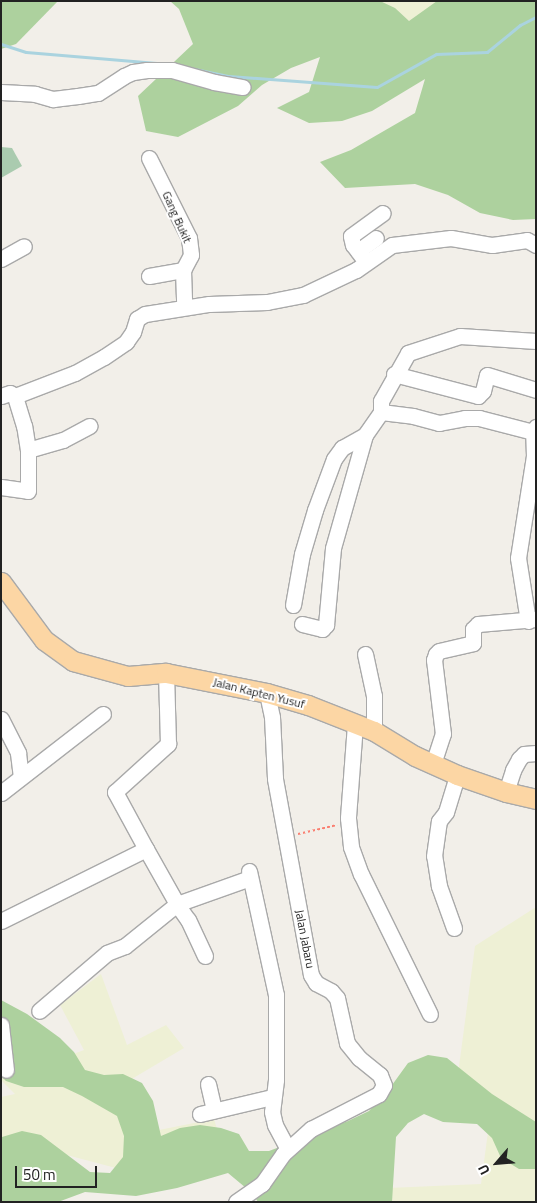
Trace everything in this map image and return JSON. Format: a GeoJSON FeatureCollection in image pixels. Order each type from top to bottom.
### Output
{"type":"FeatureCollection","features":[{"type":"Feature","properties":{"kind":"main road","name":"Jalan Kapten Yusuf"},"geometry":{"type":"LineString","coordinates":[[4,594],[44,640],[74,661],[128,676],[166,673],[267,693],[374,731],[457,775],[506,792],[536,799]]}},
{"type":"Feature","properties":{"kind":"street"},"geometry":{"type":"LineString","coordinates":[[1,92],[35,94],[53,99],[98,93],[124,76],[147,70],[172,70],[214,82],[243,87]]}},
{"type":"Feature","properties":{"kind":"street","name":"Gang Bukit"},"geometry":{"type":"LineString","coordinates":[[149,158],[189,238],[191,255],[183,270],[184,307]]}},
{"type":"Feature","properties":{"kind":"street"},"geometry":{"type":"LineString","coordinates":[[362,257],[351,240],[351,236],[383,213]]}},
{"type":"Feature","properties":{"kind":"street"},"geometry":{"type":"LineString","coordinates":[[1,487],[35,488],[24,426],[8,396],[75,373],[104,357],[126,342],[133,332],[137,318],[141,316],[184,307],[267,302],[303,295],[338,280],[362,257],[376,238]]}},
{"type":"Feature","properties":{"kind":"street"},"geometry":{"type":"LineString","coordinates":[[362,257],[392,245],[444,238],[466,239],[492,246],[527,240],[536,245]]}},
{"type":"Feature","properties":{"kind":"street"},"geometry":{"type":"LineString","coordinates":[[1,259],[24,246]]}},
{"type":"Feature","properties":{"kind":"street"},"geometry":{"type":"LineString","coordinates":[[149,276],[183,270]]}},
{"type":"Feature","properties":{"kind":"street"},"geometry":{"type":"LineString","coordinates":[[302,624],[322,629],[326,625],[333,548],[365,435],[381,412],[381,401],[394,374],[408,353],[460,336],[536,340]]}},
{"type":"Feature","properties":{"kind":"street"},"geometry":{"type":"LineString","coordinates":[[394,374],[478,396],[483,391],[487,375],[536,390]]}},
{"type":"Feature","properties":{"kind":"street"},"geometry":{"type":"LineString","coordinates":[[381,412],[413,416],[439,423],[465,418],[479,418],[534,430],[534,456],[518,558],[532,620],[478,624],[473,629],[473,643],[439,651],[436,654],[434,660],[444,734],[434,764]]}},
{"type":"Feature","properties":{"kind":"street"},"geometry":{"type":"LineString","coordinates":[[28,450],[63,440],[89,426]]}},
{"type":"Feature","properties":{"kind":"street"},"geometry":{"type":"LineString","coordinates":[[293,605],[302,554],[334,459],[342,448],[365,435]]}},
{"type":"Feature","properties":{"kind":"street"},"geometry":{"type":"LineString","coordinates":[[365,654],[374,696],[374,731]]}},
{"type":"Feature","properties":{"kind":"street"},"geometry":{"type":"LineString","coordinates":[[166,673],[168,744],[115,792],[177,904],[188,920],[205,956]]}},
{"type":"Feature","properties":{"kind":"street","name":"Jalan Jabaru"},"geometry":{"type":"LineString","coordinates":[[236,1202],[262,1184],[288,1149],[319,1124],[379,1094],[384,1085],[380,1075],[359,1058],[347,1043],[337,998],[331,991],[319,986],[313,980],[273,763],[272,718],[267,693]]}},
{"type":"Feature","properties":{"kind":"street"},"geometry":{"type":"LineString","coordinates":[[1,793],[103,714]]}},
{"type":"Feature","properties":{"kind":"street"},"geometry":{"type":"LineString","coordinates":[[1,719],[18,753],[22,777]]}},
{"type":"Feature","properties":{"kind":"street"},"geometry":{"type":"LineString","coordinates":[[355,724],[348,822],[350,847],[361,874],[430,1014]]}},
{"type":"Feature","properties":{"kind":"street"},"geometry":{"type":"LineString","coordinates":[[18,753],[40,763]]}},
{"type":"Feature","properties":{"kind":"street"},"geometry":{"type":"LineString","coordinates":[[506,792],[513,770],[519,759],[524,754],[536,753]]}},
{"type":"Feature","properties":{"kind":"street"},"geometry":{"type":"LineString","coordinates":[[454,928],[439,886],[434,856],[439,821],[446,812],[457,775]]}},
{"type":"Feature","properties":{"kind":"street"},"geometry":{"type":"LineString","coordinates":[[1,921],[146,849]]}},
{"type":"Feature","properties":{"kind":"street"},"geometry":{"type":"LineString","coordinates":[[39,1011],[107,954],[125,946],[177,904],[249,874],[276,995],[276,1080],[272,1097],[273,1119],[288,1149]]}},
{"type":"Feature","properties":{"kind":"street"},"geometry":{"type":"LineString","coordinates":[[1,1025],[6,1070]]}},
{"type":"Feature","properties":{"kind":"street"},"geometry":{"type":"LineString","coordinates":[[208,1084],[207,1112],[272,1097]]}},
{"type":"Feature","properties":{"kind":"path"},"geometry":{"type":"LineString","coordinates":[[285,835],[304,834],[348,822]]}},
{"type":"Feature","properties":{"kind":"green space"},"geometry":{"type":"Polygon","coordinates":[[[1,1],[58,1],[16,44],[1,49],[1,1]]]}},
{"type":"Feature","properties":{"kind":"green space"},"geometry":{"type":"Polygon","coordinates":[[[170,1],[380,1],[395,8],[409,21],[437,1],[536,1],[536,219],[513,220],[480,213],[448,195],[415,184],[345,188],[320,162],[351,150],[415,113],[425,79],[372,111],[342,121],[309,123],[277,108],[309,92],[320,57],[291,68],[262,85],[238,106],[178,137],[146,131],[138,96],[193,44],[179,9],[170,1]]]}},
{"type":"Feature","properties":{"kind":"green space"},"geometry":{"type":"Polygon","coordinates":[[[365,1],[466,1],[396,34],[365,1]]]}},
{"type":"Feature","properties":{"kind":"green space"},"geometry":{"type":"Polygon","coordinates":[[[1,147],[12,148],[22,166],[1,178],[1,147]]]}},
{"type":"Feature","properties":{"kind":"green space"},"geometry":{"type":"Polygon","coordinates":[[[536,907],[536,1202],[378,1202],[388,1188],[481,1184],[492,1102],[458,1074],[475,946],[536,907]]]}},
{"type":"Feature","properties":{"kind":"green space"},"geometry":{"type":"Polygon","coordinates":[[[101,974],[127,1045],[166,1025],[184,1048],[130,1080],[144,1133],[214,1119],[227,1162],[165,1181],[29,1145],[1,1163],[1,1097],[15,1094],[1,1080],[1,1039],[36,1068],[84,1050],[60,1005],[101,974]]]}},
{"type":"Feature","properties":{"kind":"green space"},"geometry":{"type":"Polygon","coordinates":[[[1,1000],[27,1014],[60,1038],[74,1052],[85,1070],[104,1075],[123,1074],[142,1083],[153,1101],[161,1136],[180,1128],[200,1125],[221,1128],[239,1134],[249,1151],[269,1151],[369,1111],[387,1092],[408,1063],[428,1055],[447,1058],[492,1094],[536,1122],[536,1169],[519,1169],[501,1158],[492,1138],[477,1124],[443,1122],[424,1114],[408,1123],[396,1137],[392,1202],[258,1202],[252,1193],[228,1173],[177,1188],[136,1196],[85,1192],[58,1202],[1,1202],[2,1137],[22,1131],[41,1135],[90,1172],[110,1173],[123,1157],[124,1136],[117,1116],[82,1096],[63,1087],[24,1087],[6,1081],[1,1076],[1,1000]]]}},
{"type":"Feature","properties":{"kind":"waterway"},"geometry":{"type":"LineString","coordinates":[[190,68],[229,76],[377,87],[436,54],[487,52],[520,25],[536,17]]}},
{"type":"Feature","properties":{"kind":"waterway"},"geometry":{"type":"LineString","coordinates":[[1,44],[26,52],[157,63]]}}]}
